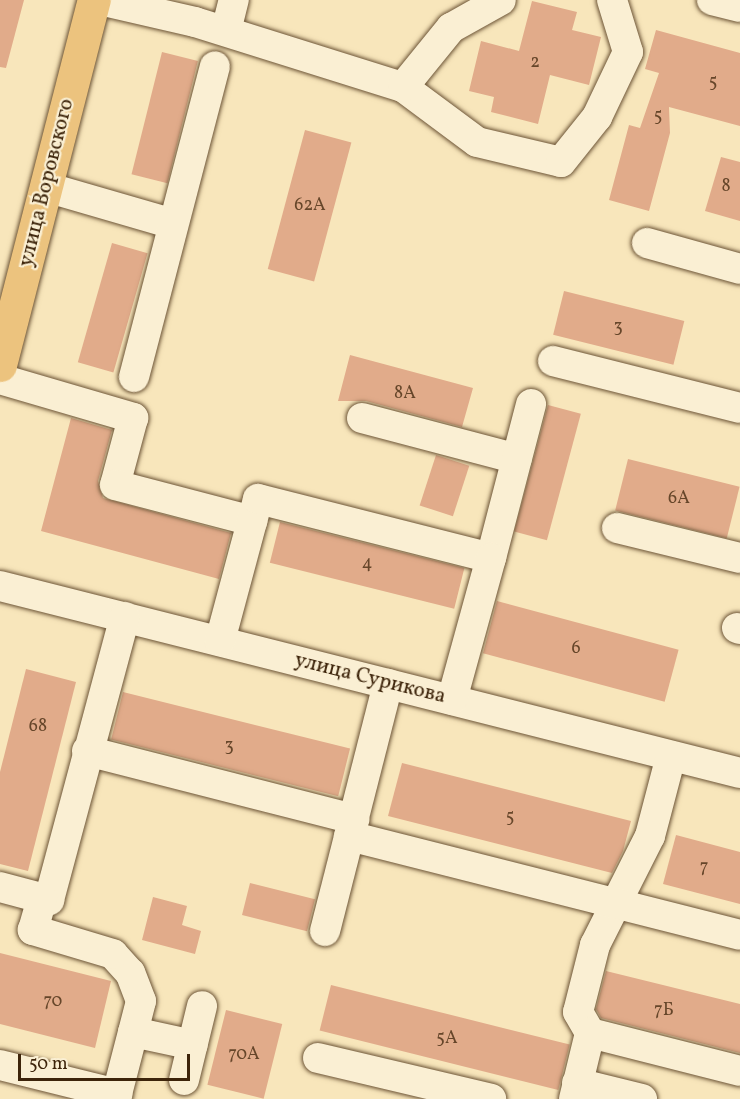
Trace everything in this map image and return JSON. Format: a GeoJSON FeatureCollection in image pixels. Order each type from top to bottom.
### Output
{"type":"FeatureCollection","features":[{"type":"Feature","properties":{"kind":"main road","name":"улица Воровского"},"geometry":{"type":"LineString","coordinates":[[0,365],[94,0]]}},
{"type":"Feature","properties":{"kind":"street"},"geometry":{"type":"LineString","coordinates":[[99,0],[226,31],[403,87],[477,142],[561,162],[597,117],[628,52],[612,0]]}},
{"type":"Feature","properties":{"kind":"street"},"geometry":{"type":"LineString","coordinates":[[226,31],[234,0]]}},
{"type":"Feature","properties":{"kind":"street"},"geometry":{"type":"LineString","coordinates":[[403,87],[451,28],[501,0]]}},
{"type":"Feature","properties":{"kind":"street"},"geometry":{"type":"LineString","coordinates":[[712,0],[740,7]]}},
{"type":"Feature","properties":{"kind":"street"},"geometry":{"type":"LineString","coordinates":[[134,377],[215,66]]}},
{"type":"Feature","properties":{"kind":"street"},"geometry":{"type":"LineString","coordinates":[[46,187],[174,224]]}},
{"type":"Feature","properties":{"kind":"street"},"geometry":{"type":"LineString","coordinates":[[647,243],[740,269]]}},
{"type":"Feature","properties":{"kind":"street"},"geometry":{"type":"LineString","coordinates":[[553,362],[740,408]]}},
{"type":"Feature","properties":{"kind":"street"},"geometry":{"type":"LineString","coordinates":[[0,379],[133,417],[115,485],[252,521]]}},
{"type":"Feature","properties":{"kind":"street"},"geometry":{"type":"LineString","coordinates":[[452,700],[531,404]]}},
{"type":"Feature","properties":{"kind":"street"},"geometry":{"type":"LineString","coordinates":[[362,418],[517,459]]}},
{"type":"Feature","properties":{"kind":"street"},"geometry":{"type":"LineString","coordinates":[[220,641],[258,499],[491,558]]}},
{"type":"Feature","properties":{"kind":"street"},"geometry":{"type":"LineString","coordinates":[[617,528],[740,558]]}},
{"type":"Feature","properties":{"kind":"street","name":"улица Сурикова"},"geometry":{"type":"LineString","coordinates":[[0,586],[740,773]]}},
{"type":"Feature","properties":{"kind":"street"},"geometry":{"type":"LineString","coordinates":[[0,887],[49,900],[87,751],[125,617]]}},
{"type":"Feature","properties":{"kind":"street"},"geometry":{"type":"LineString","coordinates":[[325,931],[388,684]]}},
{"type":"Feature","properties":{"kind":"street"},"geometry":{"type":"LineString","coordinates":[[87,751],[616,904],[740,935]]}},
{"type":"Feature","properties":{"kind":"street"},"geometry":{"type":"LineString","coordinates":[[642,1099],[576,1091],[590,1033],[578,1012],[595,945],[650,836],[671,756]]}},
{"type":"Feature","properties":{"kind":"street"},"geometry":{"type":"LineString","coordinates":[[0,1065],[117,1095],[141,1001],[130,973],[113,954],[33,930],[42,898]]}},
{"type":"Feature","properties":{"kind":"street"},"geometry":{"type":"LineString","coordinates":[[184,1080],[202,1006]]}},
{"type":"Feature","properties":{"kind":"street"},"geometry":{"type":"LineString","coordinates":[[133,1032],[192,1045]]}},
{"type":"Feature","properties":{"kind":"street"},"geometry":{"type":"LineString","coordinates":[[590,1033],[740,1071]]}},
{"type":"Feature","properties":{"kind":"street"},"geometry":{"type":"LineString","coordinates":[[318,1058],[491,1099]]}},
{"type":"Feature","properties":{"kind":"building"},"geometry":{"type":"Polygon","coordinates":[[[0,0],[24,0],[6,68],[0,67],[0,0]]]}},
{"type":"Feature","properties":{"kind":"building"},"geometry":{"type":"Polygon","coordinates":[[[532,1],[577,12],[572,30],[601,37],[589,85],[550,75],[538,124],[491,112],[494,97],[469,91],[481,41],[519,51],[532,1]]]}},
{"type":"Feature","properties":{"kind":"building"},"geometry":{"type":"Polygon","coordinates":[[[656,30],[740,53],[740,126],[669,107],[670,133],[649,211],[609,200],[629,125],[640,128],[659,73],[645,69],[656,30]]]}},
{"type":"Feature","properties":{"kind":"building"},"geometry":{"type":"Polygon","coordinates":[[[162,52],[198,61],[167,183],[132,174],[162,52]]]}},
{"type":"Feature","properties":{"kind":"building"},"geometry":{"type":"Polygon","coordinates":[[[305,130],[351,142],[314,282],[268,269],[305,130]]]}},
{"type":"Feature","properties":{"kind":"building"},"geometry":{"type":"Polygon","coordinates":[[[721,157],[740,162],[740,221],[705,211],[721,157]]]}},
{"type":"Feature","properties":{"kind":"building"},"geometry":{"type":"Polygon","coordinates":[[[112,243],[148,253],[113,372],[78,362],[112,243]]]}},
{"type":"Feature","properties":{"kind":"building"},"geometry":{"type":"Polygon","coordinates":[[[564,291],[684,321],[673,365],[553,335],[564,291]]]}},
{"type":"Feature","properties":{"kind":"building"},"geometry":{"type":"Polygon","coordinates":[[[350,355],[473,388],[462,427],[366,401],[338,401],[350,355]]]}},
{"type":"Feature","properties":{"kind":"building"},"geometry":{"type":"Polygon","coordinates":[[[548,405],[581,414],[547,540],[514,532],[548,405]]]}},
{"type":"Feature","properties":{"kind":"building"},"geometry":{"type":"Polygon","coordinates":[[[71,418],[112,430],[98,481],[103,498],[231,533],[219,579],[41,531],[71,418]]]}},
{"type":"Feature","properties":{"kind":"building"},"geometry":{"type":"Polygon","coordinates":[[[436,455],[469,466],[453,516],[420,505],[436,455]]]}},
{"type":"Feature","properties":{"kind":"building"},"geometry":{"type":"Polygon","coordinates":[[[628,459],[740,487],[727,538],[615,510],[628,459]]]}},
{"type":"Feature","properties":{"kind":"building"},"geometry":{"type":"Polygon","coordinates":[[[280,522],[464,568],[454,609],[270,563],[280,522]]]}},
{"type":"Feature","properties":{"kind":"building"},"geometry":{"type":"Polygon","coordinates":[[[497,601],[679,650],[665,702],[483,653],[497,601]]]}},
{"type":"Feature","properties":{"kind":"building"},"geometry":{"type":"Polygon","coordinates":[[[26,669],[76,682],[28,871],[0,864],[0,772],[26,669]]]}},
{"type":"Feature","properties":{"kind":"building"},"geometry":{"type":"Polygon","coordinates":[[[123,692],[350,749],[338,796],[111,740],[123,692]]]}},
{"type":"Feature","properties":{"kind":"building"},"geometry":{"type":"Polygon","coordinates":[[[402,763],[631,821],[623,851],[612,873],[388,816],[402,763]]]}},
{"type":"Feature","properties":{"kind":"building"},"geometry":{"type":"Polygon","coordinates":[[[676,835],[740,852],[740,904],[663,884],[676,835]]]}},
{"type":"Feature","properties":{"kind":"building"},"geometry":{"type":"Polygon","coordinates":[[[250,883],[315,899],[307,931],[242,915],[250,883]]]}},
{"type":"Feature","properties":{"kind":"building"},"geometry":{"type":"Polygon","coordinates":[[[153,897],[187,906],[182,925],[201,931],[195,954],[142,940],[153,897]]]}},
{"type":"Feature","properties":{"kind":"building"},"geometry":{"type":"Polygon","coordinates":[[[0,953],[111,981],[95,1048],[0,1024],[0,953]]]}},
{"type":"Feature","properties":{"kind":"building"},"geometry":{"type":"Polygon","coordinates":[[[606,971],[740,1004],[740,1053],[601,1018],[596,1009],[606,971]]]}},
{"type":"Feature","properties":{"kind":"building"},"geometry":{"type":"Polygon","coordinates":[[[331,985],[570,1045],[558,1090],[320,1031],[331,985]]]}},
{"type":"Feature","properties":{"kind":"building"},"geometry":{"type":"Polygon","coordinates":[[[226,1010],[282,1024],[264,1099],[207,1085],[226,1010]]]}}]}
